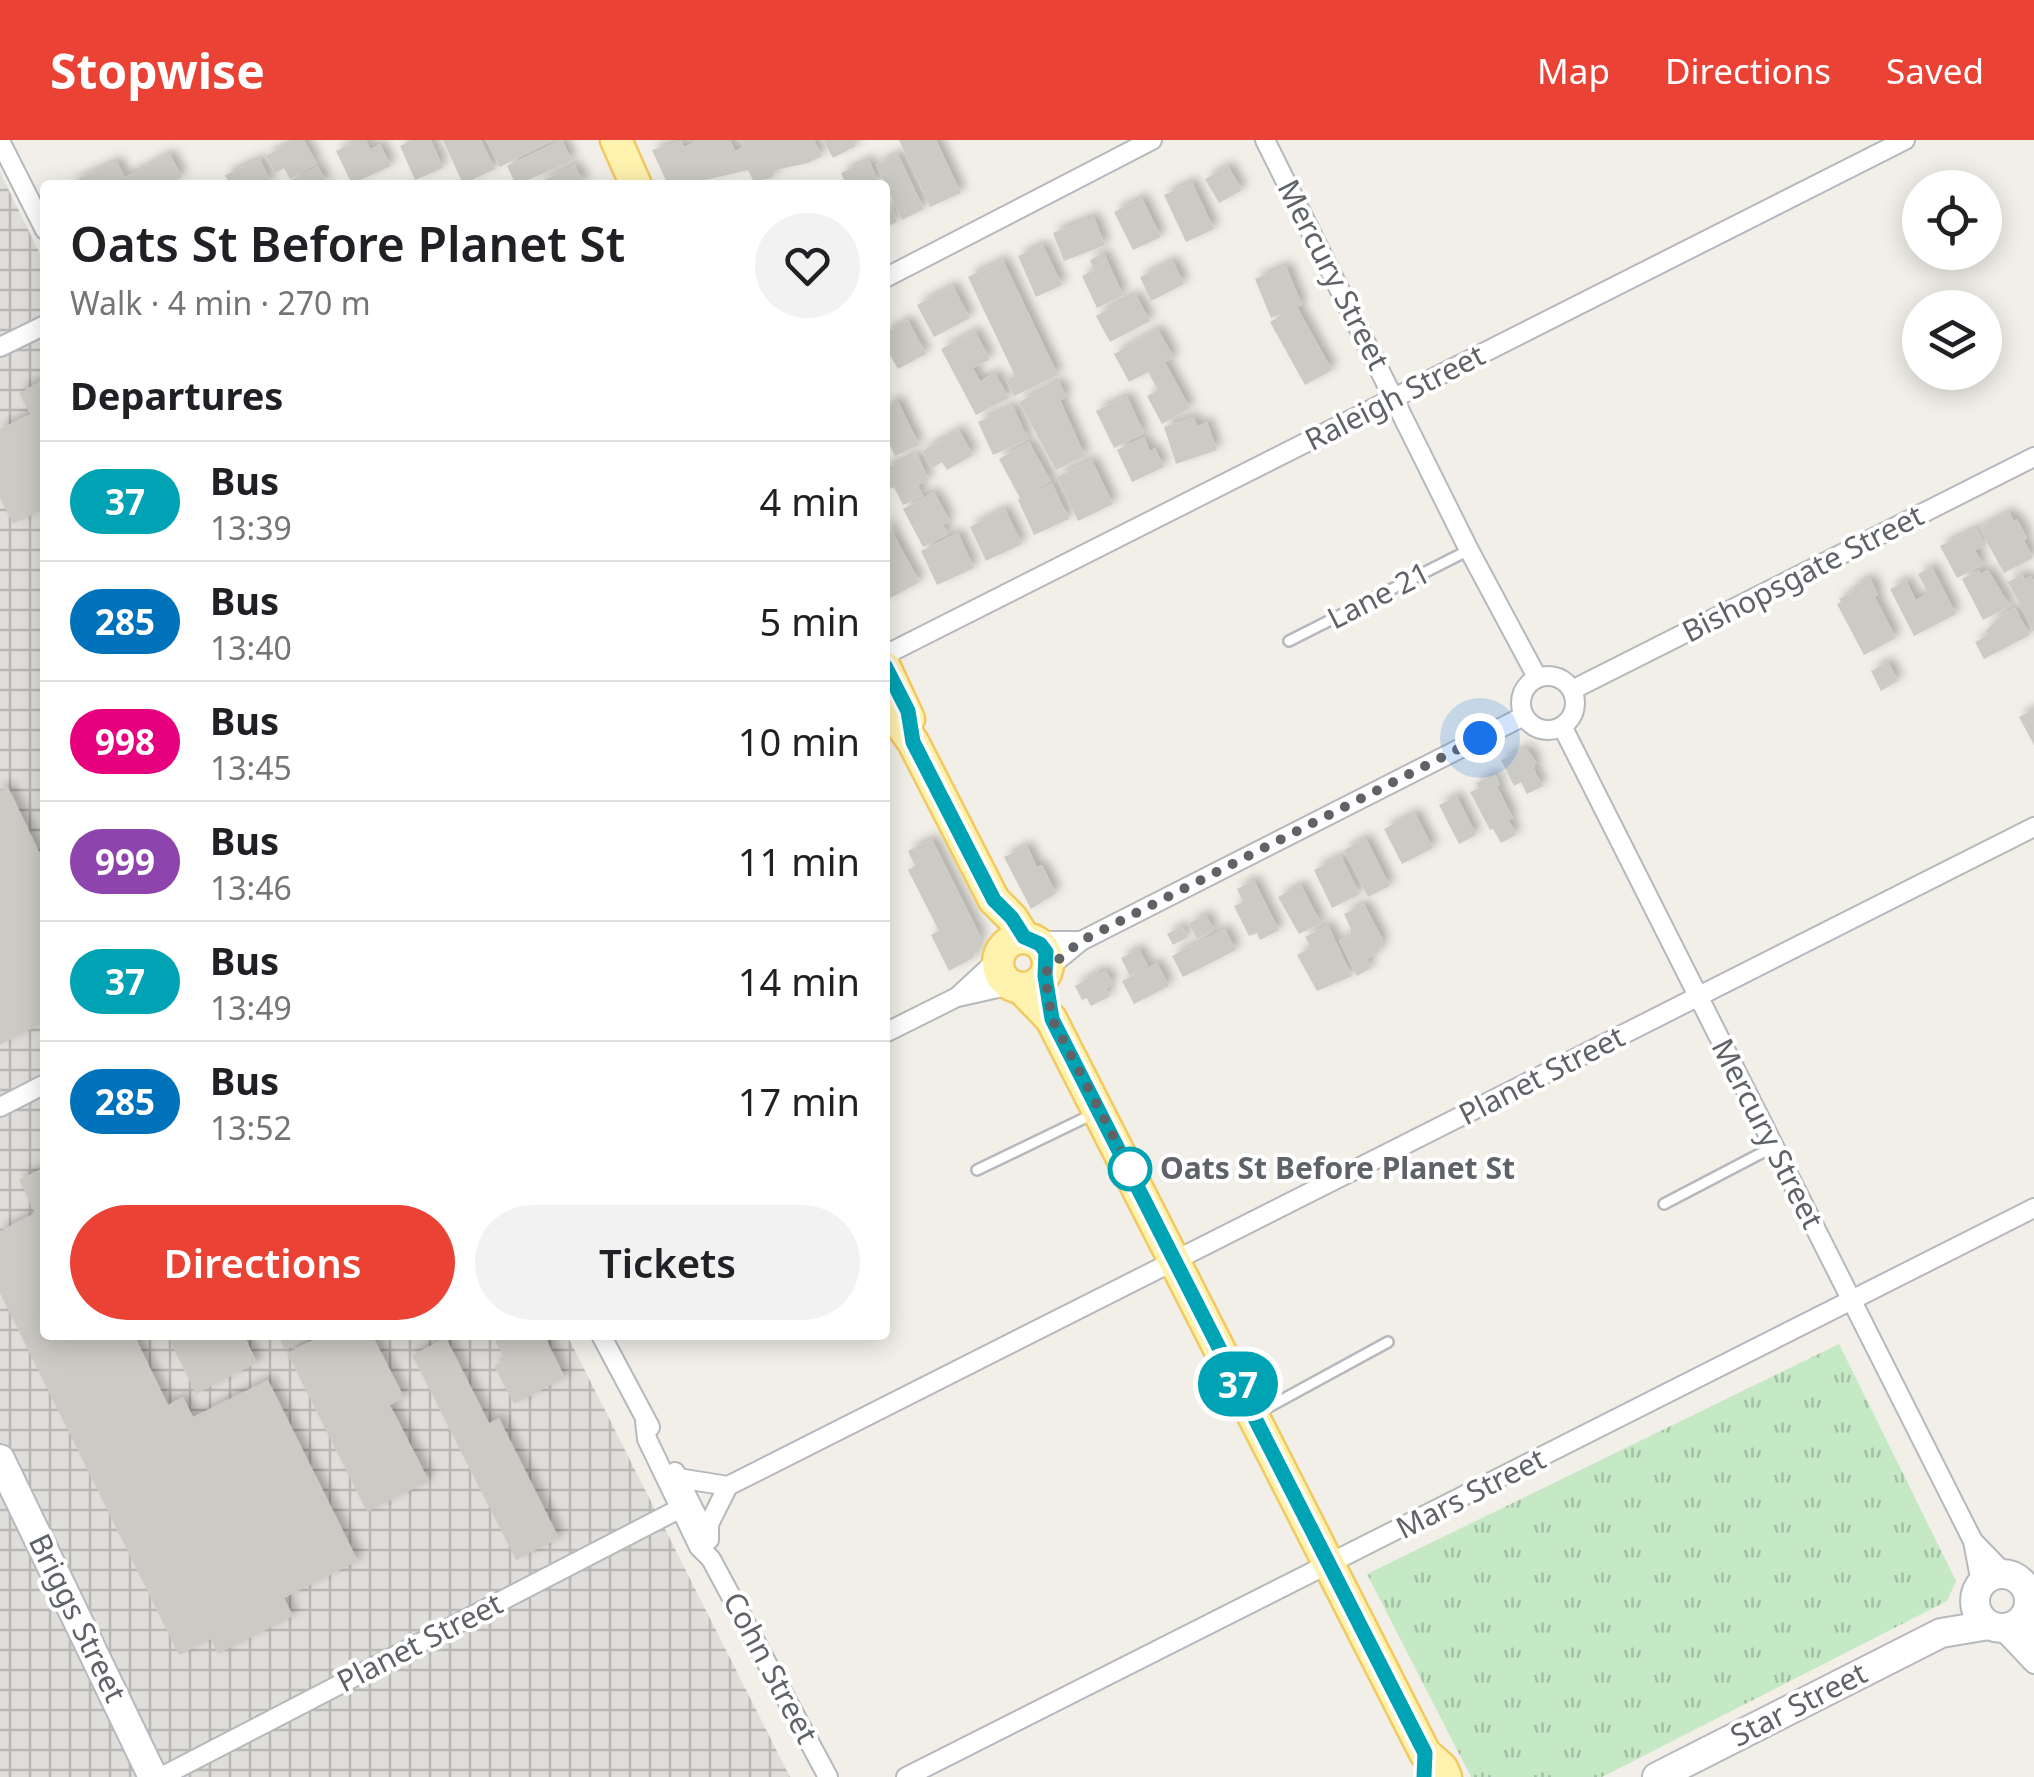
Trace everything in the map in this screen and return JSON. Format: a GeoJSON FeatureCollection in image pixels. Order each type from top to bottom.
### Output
{"type":"FeatureCollection","features":[{"type":"Feature","properties":{"kind":"main road"},"geometry":{"type":"LineString","coordinates":[[616,140],[634,180]]}},
{"type":"Feature","properties":{"kind":"main road"},"geometry":{"type":"LineString","coordinates":[[890,677],[908,711],[913,742]]}},
{"type":"Feature","properties":{"kind":"main road"},"geometry":{"type":"LineString","coordinates":[[890,710],[913,742],[994,900],[996,924],[1023,963],[1100,1110],[1424,1765],[1442,1768],[1446,1777]]}},
{"type":"Feature","properties":{"kind":"street"},"geometry":{"type":"LineString","coordinates":[[22,140],[0,142],[40,220]]}},
{"type":"Feature","properties":{"kind":"street"},"geometry":{"type":"LineString","coordinates":[[890,275],[1152,140]]}},
{"type":"Feature","properties":{"kind":"street","name":"Mercury Street"},"geometry":{"type":"LineString","coordinates":[[1265,140],[1537,677]]}},
{"type":"Feature","properties":{"kind":"street","name":"Raleigh Street"},"geometry":{"type":"LineString","coordinates":[[890,653],[1905,140]]}},
{"type":"Feature","properties":{"kind":"street"},"geometry":{"type":"LineString","coordinates":[[0,347],[40,327]]}},
{"type":"Feature","properties":{"kind":"street","name":"Bishopsgate Street"},"geometry":{"type":"LineString","coordinates":[[1572,690],[2034,457]]}},
{"type":"Feature","properties":{"kind":"street"},"geometry":{"type":"LineString","coordinates":[[1553,676],[1572,690],[1573,714],[1562,726],[1545,730],[1529,723],[1524,716],[1521,698],[1529,682],[1537,677],[1553,676]]}},
{"type":"Feature","properties":{"kind":"street"},"geometry":{"type":"LineString","coordinates":[[890,1031],[1023,963],[1081,941],[1524,716]]}},
{"type":"Feature","properties":{"kind":"street","name":"Mercury Street"},"geometry":{"type":"LineString","coordinates":[[1562,726],[1974,1541],[2009,1599],[2034,1663]]}},
{"type":"Feature","properties":{"kind":"street","name":"Planet Street"},"geometry":{"type":"LineString","coordinates":[[728,1486],[2034,826]]}},
{"type":"Feature","properties":{"kind":"street"},"geometry":{"type":"LineString","coordinates":[[958,997],[986,993],[1023,963],[1081,941]]}},
{"type":"Feature","properties":{"kind":"street"},"geometry":{"type":"LineString","coordinates":[[0,1107],[40,1087]]}},
{"type":"Feature","properties":{"kind":"street","name":"Mars Street"},"geometry":{"type":"LineString","coordinates":[[906,1777],[2034,1208]]}},
{"type":"Feature","properties":{"kind":"street","name":"Cohn Street"},"geometry":{"type":"LineString","coordinates":[[604,1340],[709,1540],[712,1560]]}},
{"type":"Feature","properties":{"kind":"street","name":"Cohn Street"},"geometry":{"type":"LineString","coordinates":[[645,1421],[646,1439],[679,1509],[699,1547],[712,1560],[828,1777]]}},
{"type":"Feature","properties":{"kind":"street","name":"Briggs Street"},"geometry":{"type":"LineString","coordinates":[[0,1459],[9,1497],[157,1777]]}},
{"type":"Feature","properties":{"kind":"street"},"geometry":{"type":"LineString","coordinates":[[678,1478],[728,1486],[709,1524],[709,1540]]}},
{"type":"Feature","properties":{"kind":"street","name":"Planet Street"},"geometry":{"type":"LineString","coordinates":[[157,1777],[679,1509]]}},
{"type":"Feature","properties":{"kind":"street","name":"Mercury Street"},"geometry":{"type":"LineString","coordinates":[[2009,1599],[2034,1663]]}},
{"type":"Feature","properties":{"kind":"street","name":"Star Street"},"geometry":{"type":"LineString","coordinates":[[1657,1777],[2009,1599]]}},
{"type":"Feature","properties":{"kind":"lane","name":"Lane 21"},"geometry":{"type":"LineString","coordinates":[[1288,641],[1470,550]]}},
{"type":"Feature","properties":{"kind":"lane"},"geometry":{"type":"LineString","coordinates":[[977,1170],[1100,1110]]}},
{"type":"Feature","properties":{"kind":"lane"},"geometry":{"type":"LineString","coordinates":[[1664,1204],[1774,1147]]}},
{"type":"Feature","properties":{"kind":"lane"},"geometry":{"type":"LineString","coordinates":[[1254,1415],[1388,1342]]}},
{"type":"Feature","properties":{"kind":"shaded area"},"geometry":{"type":"Polygon","coordinates":[[[0,172],[40,254],[40,1340],[570,1340],[790,1777],[0,1777],[0,172]]]}},
{"type":"Feature","properties":{"kind":"green space"},"geometry":{"type":"Polygon","coordinates":[[[1839,1344],[1956,1581],[1947,1601],[1602,1777],[1471,1777],[1367,1574],[1839,1344]]]}},
{"type":"Feature","properties":{"kind":"building"},"geometry":{"type":"Polygon","coordinates":[[[295,140],[304,140],[317,164],[290,179],[284,168],[275,173],[266,156],[295,140]]]}},
{"type":"Feature","properties":{"kind":"building"},"geometry":{"type":"Polygon","coordinates":[[[366,140],[370,149],[380,144],[391,166],[361,180],[350,180],[336,151],[366,140]]]}},
{"type":"Feature","properties":{"kind":"building"},"geometry":{"type":"Polygon","coordinates":[[[412,140],[431,140],[443,168],[415,180],[400,146],[412,140]]]}},
{"type":"Feature","properties":{"kind":"building"},"geometry":{"type":"Polygon","coordinates":[[[443,140],[481,140],[495,169],[472,180],[461,180],[443,140]]]}},
{"type":"Feature","properties":{"kind":"building"},"geometry":{"type":"Polygon","coordinates":[[[486,140],[552,140],[500,167],[486,140]]]}},
{"type":"Feature","properties":{"kind":"building"},"geometry":{"type":"Polygon","coordinates":[[[562,140],[572,161],[528,180],[514,180],[507,166],[562,140]]]}},
{"type":"Feature","properties":{"kind":"building"},"geometry":{"type":"Polygon","coordinates":[[[699,140],[730,140],[735,151],[743,147],[742,140],[814,140],[822,156],[775,170],[772,178],[763,180],[753,180],[748,170],[705,180],[666,180],[652,150],[681,141],[684,147],[699,140]]]}},
{"type":"Feature","properties":{"kind":"building"},"geometry":{"type":"Polygon","coordinates":[[[823,140],[852,140],[856,146],[833,158],[823,140]]]}},
{"type":"Feature","properties":{"kind":"building"},"geometry":{"type":"Polygon","coordinates":[[[899,140],[936,140],[961,193],[930,207],[899,140]]]}},
{"type":"Feature","properties":{"kind":"building"},"geometry":{"type":"Polygon","coordinates":[[[170,154],[182,177],[77,180],[117,161],[125,178],[170,154]]]}},
{"type":"Feature","properties":{"kind":"building"},"geometry":{"type":"Polygon","coordinates":[[[898,154],[924,209],[902,220],[890,195],[890,180],[883,180],[876,165],[898,154]]]}},
{"type":"Feature","properties":{"kind":"building"},"geometry":{"type":"Polygon","coordinates":[[[260,159],[270,180],[228,180],[225,175],[260,159]]]}},
{"type":"Feature","properties":{"kind":"building"},"geometry":{"type":"Polygon","coordinates":[[[869,160],[878,180],[844,180],[841,173],[869,160]]]}},
{"type":"Feature","properties":{"kind":"building"},"geometry":{"type":"Polygon","coordinates":[[[575,165],[582,180],[544,180],[575,165]]]}},
{"type":"Feature","properties":{"kind":"building"},"geometry":{"type":"Polygon","coordinates":[[[318,166],[325,180],[291,180],[318,166]]]}},
{"type":"Feature","properties":{"kind":"building"},"geometry":{"type":"Polygon","coordinates":[[[1228,166],[1242,190],[1219,203],[1205,179],[1228,166]]]}},
{"type":"Feature","properties":{"kind":"building"},"geometry":{"type":"Polygon","coordinates":[[[1192,182],[1214,229],[1186,242],[1164,195],[1192,182]]]}},
{"type":"Feature","properties":{"kind":"building"},"geometry":{"type":"Polygon","coordinates":[[[1142,198],[1161,237],[1133,250],[1114,212],[1142,198]]]}},
{"type":"Feature","properties":{"kind":"building"},"geometry":{"type":"Polygon","coordinates":[[[890,207],[897,222],[890,226],[890,207]]]}},
{"type":"Feature","properties":{"kind":"building"},"geometry":{"type":"Polygon","coordinates":[[[1094,217],[1105,245],[1064,261],[1053,233],[1094,217]]]}},
{"type":"Feature","properties":{"kind":"building"},"geometry":{"type":"Polygon","coordinates":[[[1043,245],[1062,285],[1036,297],[1018,256],[1043,245]]]}},
{"type":"Feature","properties":{"kind":"building"},"geometry":{"type":"Polygon","coordinates":[[[1104,253],[1123,295],[1097,308],[1082,276],[1094,270],[1090,260],[1104,253]]]}},
{"type":"Feature","properties":{"kind":"building"},"geometry":{"type":"Polygon","coordinates":[[[1003,260],[1058,375],[1014,396],[1006,380],[1015,376],[968,277],[1003,260]]]}},
{"type":"Feature","properties":{"kind":"building"},"geometry":{"type":"Polygon","coordinates":[[[1173,261],[1184,284],[1151,301],[1140,277],[1173,261]]]}},
{"type":"Feature","properties":{"kind":"building"},"geometry":{"type":"Polygon","coordinates":[[[1286,266],[1302,305],[1297,307],[1332,370],[1305,385],[1270,322],[1296,307],[1271,318],[1255,279],[1286,266]]]}},
{"type":"Feature","properties":{"kind":"building"},"geometry":{"type":"Polygon","coordinates":[[[953,286],[970,318],[934,337],[917,305],[953,286]]]}},
{"type":"Feature","properties":{"kind":"building"},"geometry":{"type":"Polygon","coordinates":[[[1136,295],[1150,321],[1110,342],[1096,316],[1136,295]]]}},
{"type":"Feature","properties":{"kind":"building"},"geometry":{"type":"Polygon","coordinates":[[[908,320],[926,354],[898,369],[890,355],[890,330],[908,320]]]}},
{"type":"Feature","properties":{"kind":"building"},"geometry":{"type":"Polygon","coordinates":[[[1158,329],[1174,358],[1165,362],[1190,408],[1162,424],[1147,396],[1158,390],[1148,372],[1129,382],[1114,354],[1158,329]]]}},
{"type":"Feature","properties":{"kind":"building"},"geometry":{"type":"Polygon","coordinates":[[[975,331],[990,359],[973,368],[980,381],[995,373],[1009,398],[976,415],[941,349],[975,331]]]}},
{"type":"Feature","properties":{"kind":"building"},"geometry":{"type":"Polygon","coordinates":[[[40,382],[40,510],[13,524],[0,498],[0,429],[30,414],[19,393],[40,382]]]}},
{"type":"Feature","properties":{"kind":"building"},"geometry":{"type":"Polygon","coordinates":[[[1059,382],[1067,397],[1060,400],[1085,456],[1056,470],[1019,402],[1059,382]]]}},
{"type":"Feature","properties":{"kind":"building"},"geometry":{"type":"Polygon","coordinates":[[[1127,396],[1144,433],[1114,448],[1096,411],[1127,396]]]}},
{"type":"Feature","properties":{"kind":"building"},"geometry":{"type":"Polygon","coordinates":[[[898,401],[919,445],[895,456],[890,446],[890,405],[898,401]]]}},
{"type":"Feature","properties":{"kind":"building"},"geometry":{"type":"Polygon","coordinates":[[[1013,406],[1028,439],[993,455],[978,422],[1013,406]]]}},
{"type":"Feature","properties":{"kind":"building"},"geometry":{"type":"Polygon","coordinates":[[[1194,417],[1197,426],[1207,422],[1217,450],[1176,464],[1164,427],[1194,417]]]}},
{"type":"Feature","properties":{"kind":"building"},"geometry":{"type":"Polygon","coordinates":[[[959,430],[973,455],[947,470],[942,462],[932,468],[922,451],[959,430]]]}},
{"type":"Feature","properties":{"kind":"building"},"geometry":{"type":"Polygon","coordinates":[[[1144,437],[1150,451],[1155,448],[1164,467],[1132,482],[1117,450],[1144,437]]]}},
{"type":"Feature","properties":{"kind":"building"},"geometry":{"type":"Polygon","coordinates":[[[1029,442],[1051,481],[1027,495],[1052,483],[1069,519],[1034,535],[999,459],[1029,442]]]}},
{"type":"Feature","properties":{"kind":"building"},"geometry":{"type":"Polygon","coordinates":[[[917,454],[929,480],[918,485],[923,496],[903,505],[894,487],[890,489],[890,467],[917,454]]]}},
{"type":"Feature","properties":{"kind":"building"},"geometry":{"type":"Polygon","coordinates":[[[1092,460],[1113,504],[1078,521],[1057,477],[1092,460]]]}},
{"type":"Feature","properties":{"kind":"building"},"geometry":{"type":"Polygon","coordinates":[[[934,492],[950,521],[943,525],[948,534],[923,547],[903,509],[934,492]]]}},
{"type":"Feature","properties":{"kind":"building"},"geometry":{"type":"Polygon","coordinates":[[[1005,509],[1022,544],[986,561],[970,527],[1005,509]]]}},
{"type":"Feature","properties":{"kind":"building"},"geometry":{"type":"Polygon","coordinates":[[[2009,512],[2027,538],[2024,540],[2033,558],[2004,573],[1979,528],[2009,512]]]}},
{"type":"Feature","properties":{"kind":"building"},"geometry":{"type":"Polygon","coordinates":[[[890,528],[920,582],[890,598],[890,528]]]}},
{"type":"Feature","properties":{"kind":"building"},"geometry":{"type":"Polygon","coordinates":[[[1977,528],[1986,545],[1975,550],[1983,565],[1957,578],[1940,546],[1977,528]]]}},
{"type":"Feature","properties":{"kind":"building"},"geometry":{"type":"Polygon","coordinates":[[[958,533],[974,568],[937,585],[921,551],[958,533]]]}},
{"type":"Feature","properties":{"kind":"building"},"geometry":{"type":"Polygon","coordinates":[[[1932,567],[1956,614],[1914,636],[1890,589],[1906,580],[1916,600],[1928,593],[1918,574],[1932,567]]]}},
{"type":"Feature","properties":{"kind":"building"},"geometry":{"type":"Polygon","coordinates":[[[1979,570],[1981,574],[1988,570],[2010,606],[1983,620],[1962,579],[1979,570]]]}},
{"type":"Feature","properties":{"kind":"building"},"geometry":{"type":"Polygon","coordinates":[[[2022,574],[2034,581],[2034,632],[2008,582],[2022,574]]]}},
{"type":"Feature","properties":{"kind":"building"},"geometry":{"type":"Polygon","coordinates":[[[1870,578],[1896,638],[1864,655],[1837,604],[1854,591],[1852,587],[1870,578]]]}},
{"type":"Feature","properties":{"kind":"building"},"geometry":{"type":"Polygon","coordinates":[[[2015,608],[2030,635],[1984,659],[1975,642],[1988,635],[1986,631],[2000,616],[2015,608]]]}},
{"type":"Feature","properties":{"kind":"building"},"geometry":{"type":"Polygon","coordinates":[[[1888,662],[1898,681],[1881,691],[1871,671],[1888,662]]]}},
{"type":"Feature","properties":{"kind":"building"},"geometry":{"type":"Polygon","coordinates":[[[2034,709],[2034,745],[2019,717],[2034,709]]]}},
{"type":"Feature","properties":{"kind":"building"},"geometry":{"type":"Polygon","coordinates":[[[1526,748],[1537,763],[1536,774],[1543,786],[1527,794],[1521,782],[1514,786],[1501,760],[1526,748]]]}},
{"type":"Feature","properties":{"kind":"building"},"geometry":{"type":"Polygon","coordinates":[[[1495,774],[1516,835],[1501,843],[1470,792],[1479,788],[1476,783],[1495,774]]]}},
{"type":"Feature","properties":{"kind":"building"},"geometry":{"type":"Polygon","coordinates":[[[8,787],[40,854],[40,1025],[0,1045],[0,790],[8,787]]]}},
{"type":"Feature","properties":{"kind":"building"},"geometry":{"type":"Polygon","coordinates":[[[1457,796],[1476,835],[1459,844],[1439,805],[1457,796]]]}},
{"type":"Feature","properties":{"kind":"building"},"geometry":{"type":"Polygon","coordinates":[[[1415,813],[1433,848],[1402,864],[1384,829],[1415,813]]]}},
{"type":"Feature","properties":{"kind":"building"},"geometry":{"type":"Polygon","coordinates":[[[1366,838],[1390,886],[1368,897],[1344,850],[1366,838]]]}},
{"type":"Feature","properties":{"kind":"building"},"geometry":{"type":"Polygon","coordinates":[[[932,839],[981,937],[973,958],[949,971],[931,935],[939,931],[908,870],[915,866],[908,851],[932,839]]]}},
{"type":"Feature","properties":{"kind":"building"},"geometry":{"type":"Polygon","coordinates":[[[1027,846],[1056,893],[1031,909],[1004,857],[1027,846]]]}},
{"type":"Feature","properties":{"kind":"building"},"geometry":{"type":"Polygon","coordinates":[[[1341,856],[1360,894],[1332,908],[1314,870],[1341,856]]]}},
{"type":"Feature","properties":{"kind":"building"},"geometry":{"type":"Polygon","coordinates":[[[1254,880],[1279,930],[1260,940],[1257,933],[1249,936],[1234,906],[1243,902],[1237,889],[1254,880]]]}},
{"type":"Feature","properties":{"kind":"building"},"geometry":{"type":"Polygon","coordinates":[[[1301,885],[1321,923],[1299,934],[1278,897],[1301,885]]]}},
{"type":"Feature","properties":{"kind":"building"},"geometry":{"type":"Polygon","coordinates":[[[1364,904],[1383,940],[1378,953],[1367,959],[1371,968],[1357,976],[1339,941],[1349,936],[1351,929],[1344,914],[1364,904]]]}},
{"type":"Feature","properties":{"kind":"building"},"geometry":{"type":"Polygon","coordinates":[[[1206,915],[1214,930],[1197,939],[1189,923],[1206,915]]]}},
{"type":"Feature","properties":{"kind":"building"},"geometry":{"type":"Polygon","coordinates":[[[1328,925],[1352,976],[1317,991],[1297,955],[1311,948],[1305,937],[1328,925]]]}},
{"type":"Feature","properties":{"kind":"building"},"geometry":{"type":"Polygon","coordinates":[[[1182,926],[1188,937],[1173,945],[1167,934],[1182,926]]]}},
{"type":"Feature","properties":{"kind":"building"},"geometry":{"type":"Polygon","coordinates":[[[1225,929],[1236,950],[1183,977],[1172,956],[1225,929]]]}},
{"type":"Feature","properties":{"kind":"building"},"geometry":{"type":"Polygon","coordinates":[[[1139,949],[1148,966],[1130,976],[1121,958],[1139,949]]]}},
{"type":"Feature","properties":{"kind":"building"},"geometry":{"type":"Polygon","coordinates":[[[1157,963],[1169,986],[1134,1004],[1122,981],[1157,963]]]}},
{"type":"Feature","properties":{"kind":"building"},"geometry":{"type":"Polygon","coordinates":[[[1098,971],[1106,971],[1113,984],[1106,988],[1110,996],[1091,1006],[1087,998],[1082,1000],[1075,986],[1098,971]]]}},
{"type":"Feature","properties":{"kind":"building"},"geometry":{"type":"Polygon","coordinates":[[[40,1170],[40,1340],[136,1340],[168,1405],[183,1397],[193,1417],[268,1380],[358,1561],[284,1598],[293,1616],[218,1654],[211,1639],[179,1655],[0,1293],[0,1231],[35,1213],[19,1180],[40,1170]]]}},
{"type":"Feature","properties":{"kind":"building"},"geometry":{"type":"Polygon","coordinates":[[[169,1340],[246,1340],[257,1363],[196,1394],[169,1340]]]}},
{"type":"Feature","properties":{"kind":"building"},"geometry":{"type":"Polygon","coordinates":[[[280,1340],[304,1340],[285,1350],[280,1340]]]}},
{"type":"Feature","properties":{"kind":"building"},"geometry":{"type":"Polygon","coordinates":[[[313,1340],[375,1340],[404,1397],[390,1405],[429,1481],[367,1512],[287,1353],[313,1340]]]}},
{"type":"Feature","properties":{"kind":"building"},"geometry":{"type":"Polygon","coordinates":[[[447,1340],[489,1423],[499,1418],[559,1538],[516,1560],[412,1355],[447,1340]]]}},
{"type":"Feature","properties":{"kind":"building"},"geometry":{"type":"Polygon","coordinates":[[[546,1340],[565,1378],[514,1404],[494,1366],[505,1360],[495,1341],[546,1340]]]}},
{"type":"Feature","properties":{"kind":"bus line","name":"37"},"geometry":{"type":"LineString","coordinates":[[890,676],[908,711],[913,742],[994,900],[1024,937],[1040,944],[1046,952],[1045,976],[1052,1019],[1425,1753],[1424,1777]]}},
{"type":"Feature","properties":{"kind":"place","name":"Oats St Before Planet St"},"geometry":{"type":"Point","coordinates":[1130,1169]}},
{"type":"Feature","properties":{"kind":"route"},"geometry":{"type":"LineString","coordinates":[[1130,1169],[1134,1176],[1052,1019],[1045,976],[1048,968],[1081,941],[1480,738]]}}]}
